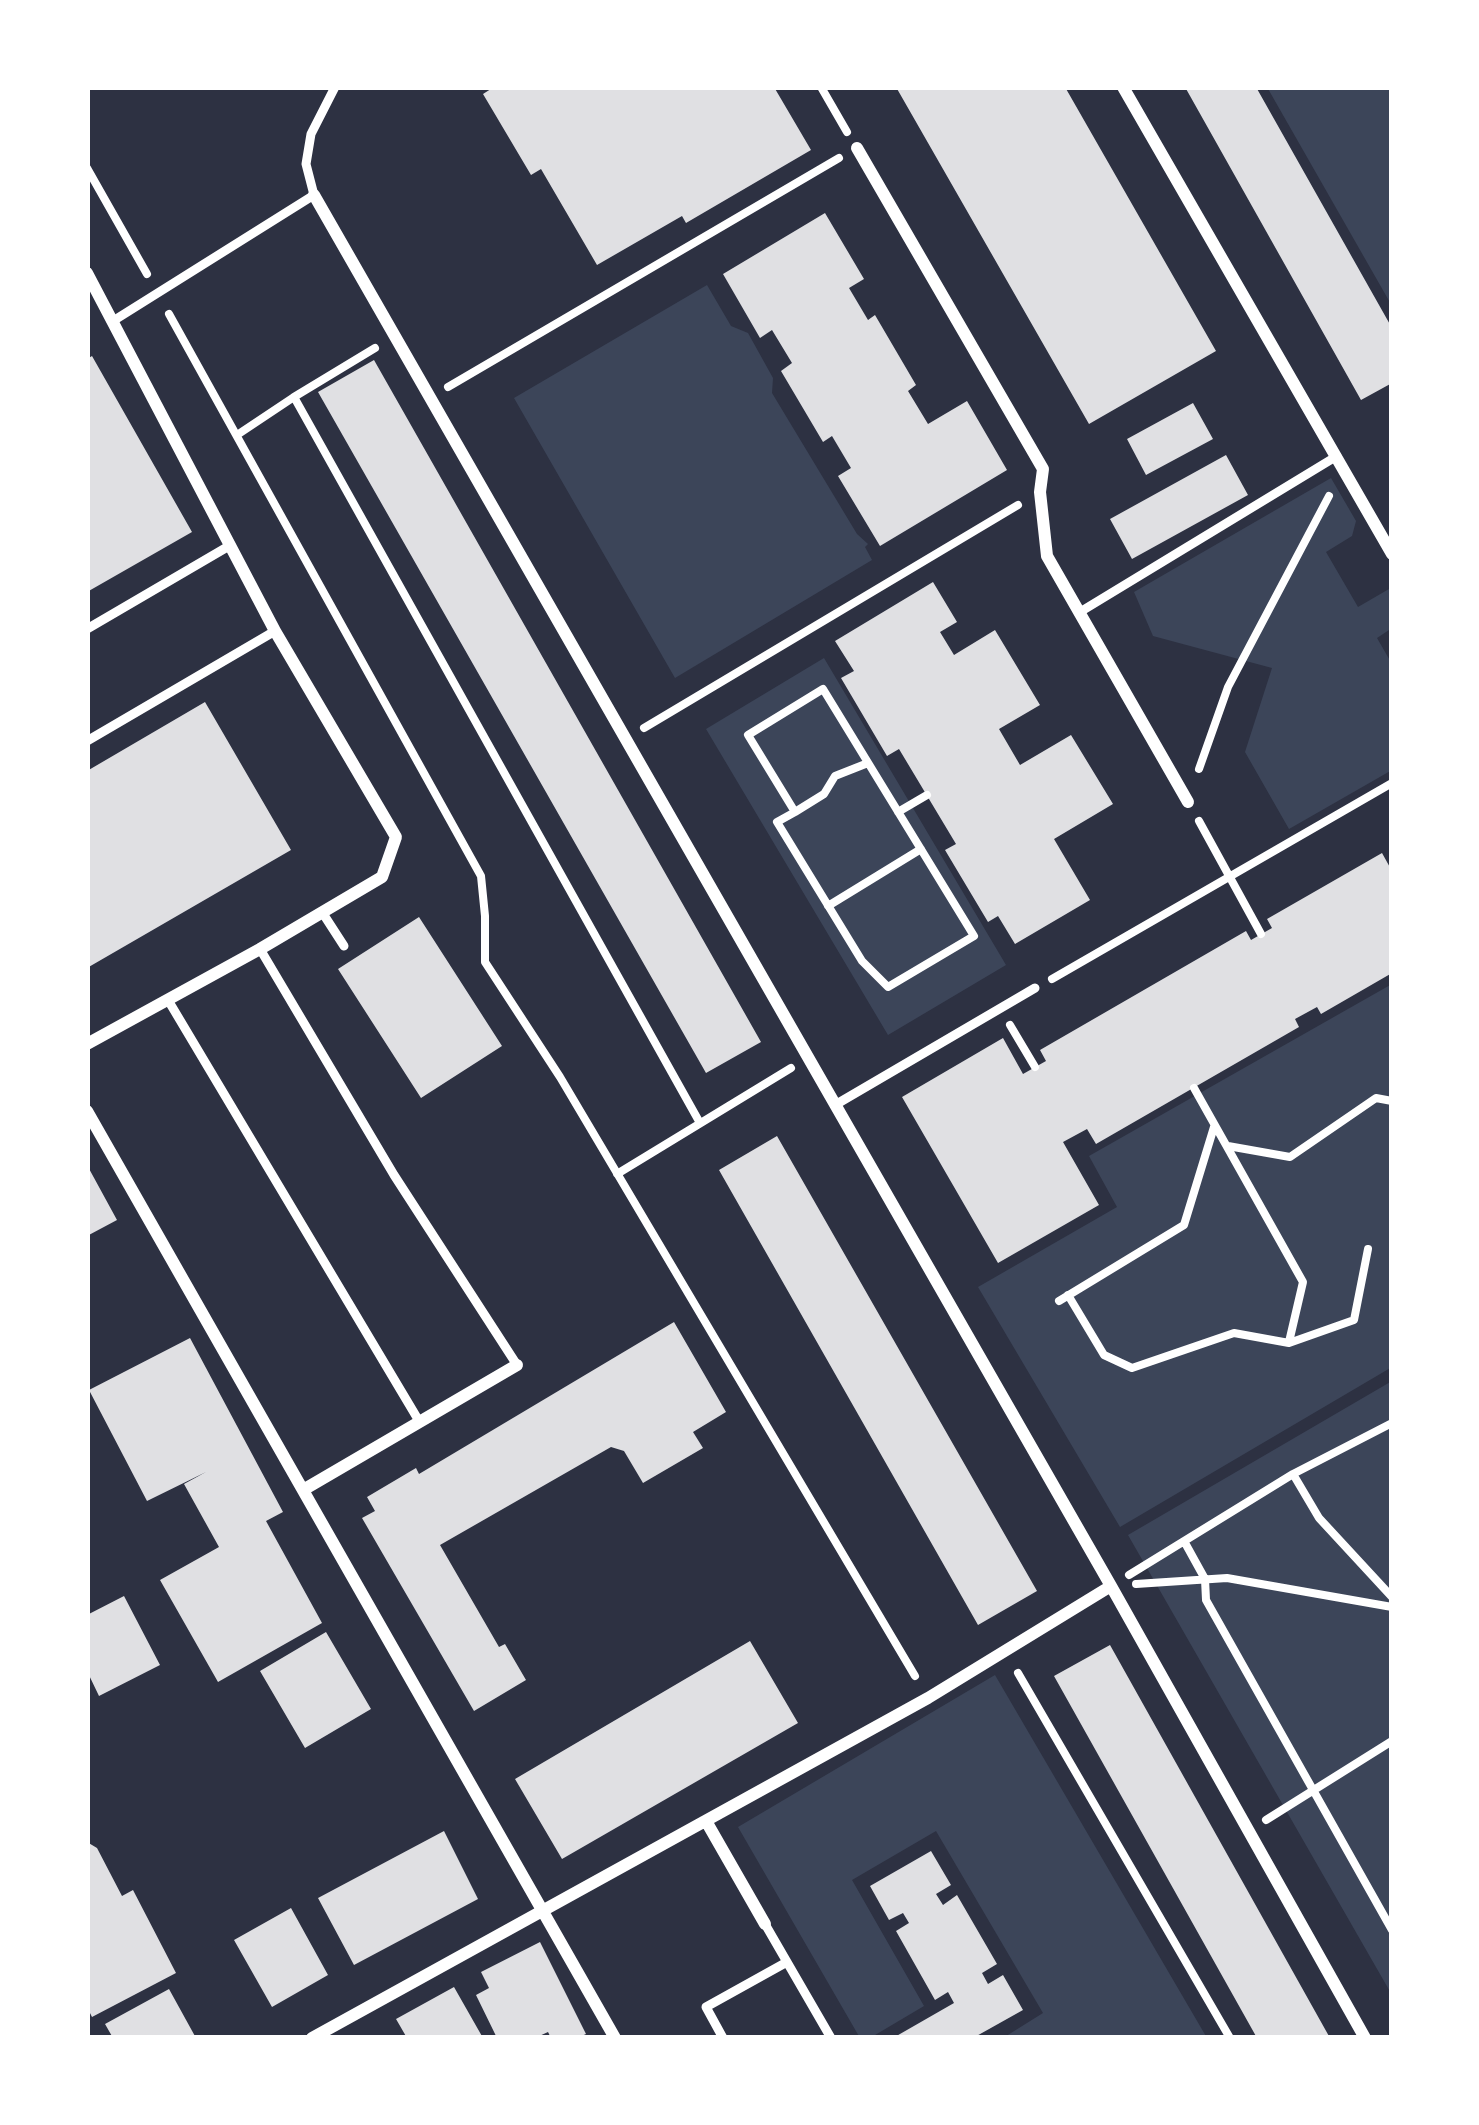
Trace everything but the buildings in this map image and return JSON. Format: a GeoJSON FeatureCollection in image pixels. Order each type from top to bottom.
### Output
{"type":"FeatureCollection","features":[{"type":"Feature","properties":{"kind":"street"},"geometry":{"type":"LineString","coordinates":[[1123,87],[1392,554]]}},
{"type":"Feature","properties":{"kind":"street"},"geometry":{"type":"LineString","coordinates":[[856,148],[1043,469],[1040,492],[1047,556],[1188,802]]}},
{"type":"Feature","properties":{"kind":"street"},"geometry":{"type":"LineString","coordinates":[[314,196],[1365,2038]]}},
{"type":"Feature","properties":{"kind":"street"},"geometry":{"type":"LineString","coordinates":[[87,1045],[382,877],[396,836],[275,631],[88,277]]}},
{"type":"Feature","properties":{"kind":"street"},"geometry":{"type":"LineString","coordinates":[[87,1111],[614,2038]]}},
{"type":"Feature","properties":{"kind":"street"},"geometry":{"type":"LineString","coordinates":[[303,1490],[518,1365]]}},
{"type":"Feature","properties":{"kind":"street"},"geometry":{"type":"LineString","coordinates":[[312,2038],[928,1698],[1111,1586]]}},
{"type":"Feature","properties":{"kind":"street"},"geometry":{"type":"LineString","coordinates":[[706,1821],[765,1924]]}},
{"type":"Feature","properties":{"kind":"lane"},"geometry":{"type":"LineString","coordinates":[[113,321],[314,196],[306,164],[311,134],[335,87]]}},
{"type":"Feature","properties":{"kind":"lane"},"geometry":{"type":"LineString","coordinates":[[1080,612],[1333,458]]}},
{"type":"Feature","properties":{"kind":"lane"},"geometry":{"type":"LineString","coordinates":[[87,629],[229,546]]}},
{"type":"Feature","properties":{"kind":"lane"},"geometry":{"type":"LineString","coordinates":[[87,740],[275,631]]}},
{"type":"Feature","properties":{"kind":"lane"},"geometry":{"type":"LineString","coordinates":[[322,912],[344,946]]}},
{"type":"Feature","properties":{"kind":"lane"},"geometry":{"type":"LineString","coordinates":[[260,949],[394,1175],[518,1365]]}},
{"type":"Feature","properties":{"kind":"lane"},"geometry":{"type":"LineString","coordinates":[[836,1105],[1035,988]]}},
{"type":"Feature","properties":{"kind":"lane"},"geometry":{"type":"LineString","coordinates":[[168,1000],[419,1421]]}},
{"type":"Feature","properties":{"kind":"lane"},"geometry":{"type":"LineString","coordinates":[[765,1924],[830,2038]]}},
{"type":"Feature","properties":{"kind":"lane"},"geometry":{"type":"LineString","coordinates":[[723,2038],[706,2007],[787,1962]]}},
{"type":"Feature","properties":{"kind":"path"},"geometry":{"type":"LineString","coordinates":[[431,397],[856,148],[821,87]]}},
{"type":"Feature","properties":{"kind":"path"},"geometry":{"type":"LineString","coordinates":[[87,168],[481,875],[485,962],[560,1077],[928,1698]]}},
{"type":"Feature","properties":{"kind":"path"},"geometry":{"type":"LineString","coordinates":[[237,435],[396,335]]}},
{"type":"Feature","properties":{"kind":"path"},"geometry":{"type":"LineString","coordinates":[[294,397],[700,1123]]}},
{"type":"Feature","properties":{"kind":"path"},"geometry":{"type":"LineString","coordinates":[[1261,934],[1188,802],[1228,688],[1332,490],[1333,458]]}},
{"type":"Feature","properties":{"kind":"path"},"geometry":{"type":"LineString","coordinates":[[626,739],[1040,492]]}},
{"type":"Feature","properties":{"kind":"path"},"geometry":{"type":"LineString","coordinates":[[795,812],[748,735],[824,689],[974,936],[888,987],[862,962],[777,823],[795,812],[824,794],[835,776],[868,763]]}},
{"type":"Feature","properties":{"kind":"path"},"geometry":{"type":"LineString","coordinates":[[1035,988],[1392,784]]}},
{"type":"Feature","properties":{"kind":"path"},"geometry":{"type":"LineString","coordinates":[[898,812],[926,795]]}},
{"type":"Feature","properties":{"kind":"path"},"geometry":{"type":"LineString","coordinates":[[828,906],[921,849]]}},
{"type":"Feature","properties":{"kind":"path"},"geometry":{"type":"LineString","coordinates":[[1000,1008],[1035,1067]]}},
{"type":"Feature","properties":{"kind":"path"},"geometry":{"type":"LineString","coordinates":[[617,1174],[808,1058]]}},
{"type":"Feature","properties":{"kind":"path"},"geometry":{"type":"LineString","coordinates":[[1194,1088],[1303,1282],[1289,1343]]}},
{"type":"Feature","properties":{"kind":"path"},"geometry":{"type":"LineString","coordinates":[[1226,1145],[1291,1157],[1376,1098],[1392,1101]]}},
{"type":"Feature","properties":{"kind":"path"},"geometry":{"type":"LineString","coordinates":[[1215,1125],[1184,1225],[1064,1298],[1104,1355],[1132,1368],[1234,1333],[1289,1343],[1354,1320],[1368,1249]]}},
{"type":"Feature","properties":{"kind":"path"},"geometry":{"type":"LineString","coordinates":[[1111,1586],[1293,1474],[1392,1423]]}},
{"type":"Feature","properties":{"kind":"path"},"geometry":{"type":"LineString","coordinates":[[1293,1474],[1319,1518],[1392,1597]]}},
{"type":"Feature","properties":{"kind":"path"},"geometry":{"type":"LineString","coordinates":[[1184,1541],[1205,1579],[1206,1600],[1392,1930]]}},
{"type":"Feature","properties":{"kind":"path"},"geometry":{"type":"LineString","coordinates":[[1111,1586],[1227,1578],[1392,1607]]}},
{"type":"Feature","properties":{"kind":"path"},"geometry":{"type":"LineString","coordinates":[[1005,1651],[1230,2038]]}},
{"type":"Feature","properties":{"kind":"path"},"geometry":{"type":"LineString","coordinates":[[1249,1832],[1392,1741]]}},
{"type":"Feature","properties":{"kind":"shaded area"},"geometry":{"type":"Polygon","coordinates":[[[1267,87],[1392,87],[1392,306],[1267,87]]]}},
{"type":"Feature","properties":{"kind":"shaded area"},"geometry":{"type":"Polygon","coordinates":[[[707,285],[731,326],[748,333],[773,378],[772,393],[857,534],[868,544],[865,547],[872,560],[675,678],[514,398],[707,285]]]}},
{"type":"Feature","properties":{"kind":"shaded area"},"geometry":{"type":"Polygon","coordinates":[[[1331,478],[1356,521],[1352,536],[1326,552],[1358,607],[1392,591],[1392,628],[1377,638],[1392,664],[1392,770],[1289,829],[1245,752],[1272,668],[1153,636],[1134,592],[1331,478]]]}},
{"type":"Feature","properties":{"kind":"shaded area"},"geometry":{"type":"Polygon","coordinates":[[[824,658],[1006,965],[888,1035],[706,729],[824,658]]]}},
{"type":"Feature","properties":{"kind":"shaded area"},"geometry":{"type":"Polygon","coordinates":[[[1392,984],[1392,1367],[1120,1527],[978,1287],[1117,1207],[1089,1156],[1392,984]]]}},
{"type":"Feature","properties":{"kind":"shaded area"},"geometry":{"type":"Polygon","coordinates":[[[1392,1381],[1392,1995],[1128,1535],[1392,1381]]]}},
{"type":"Feature","properties":{"kind":"shaded area"},"geometry":{"type":"Polygon","coordinates":[[[995,1675],[1207,2038],[1003,2038],[1043,2013],[936,1831],[852,1880],[924,2006],[870,2038],[860,2038],[738,1827],[995,1675]]]}}]}
